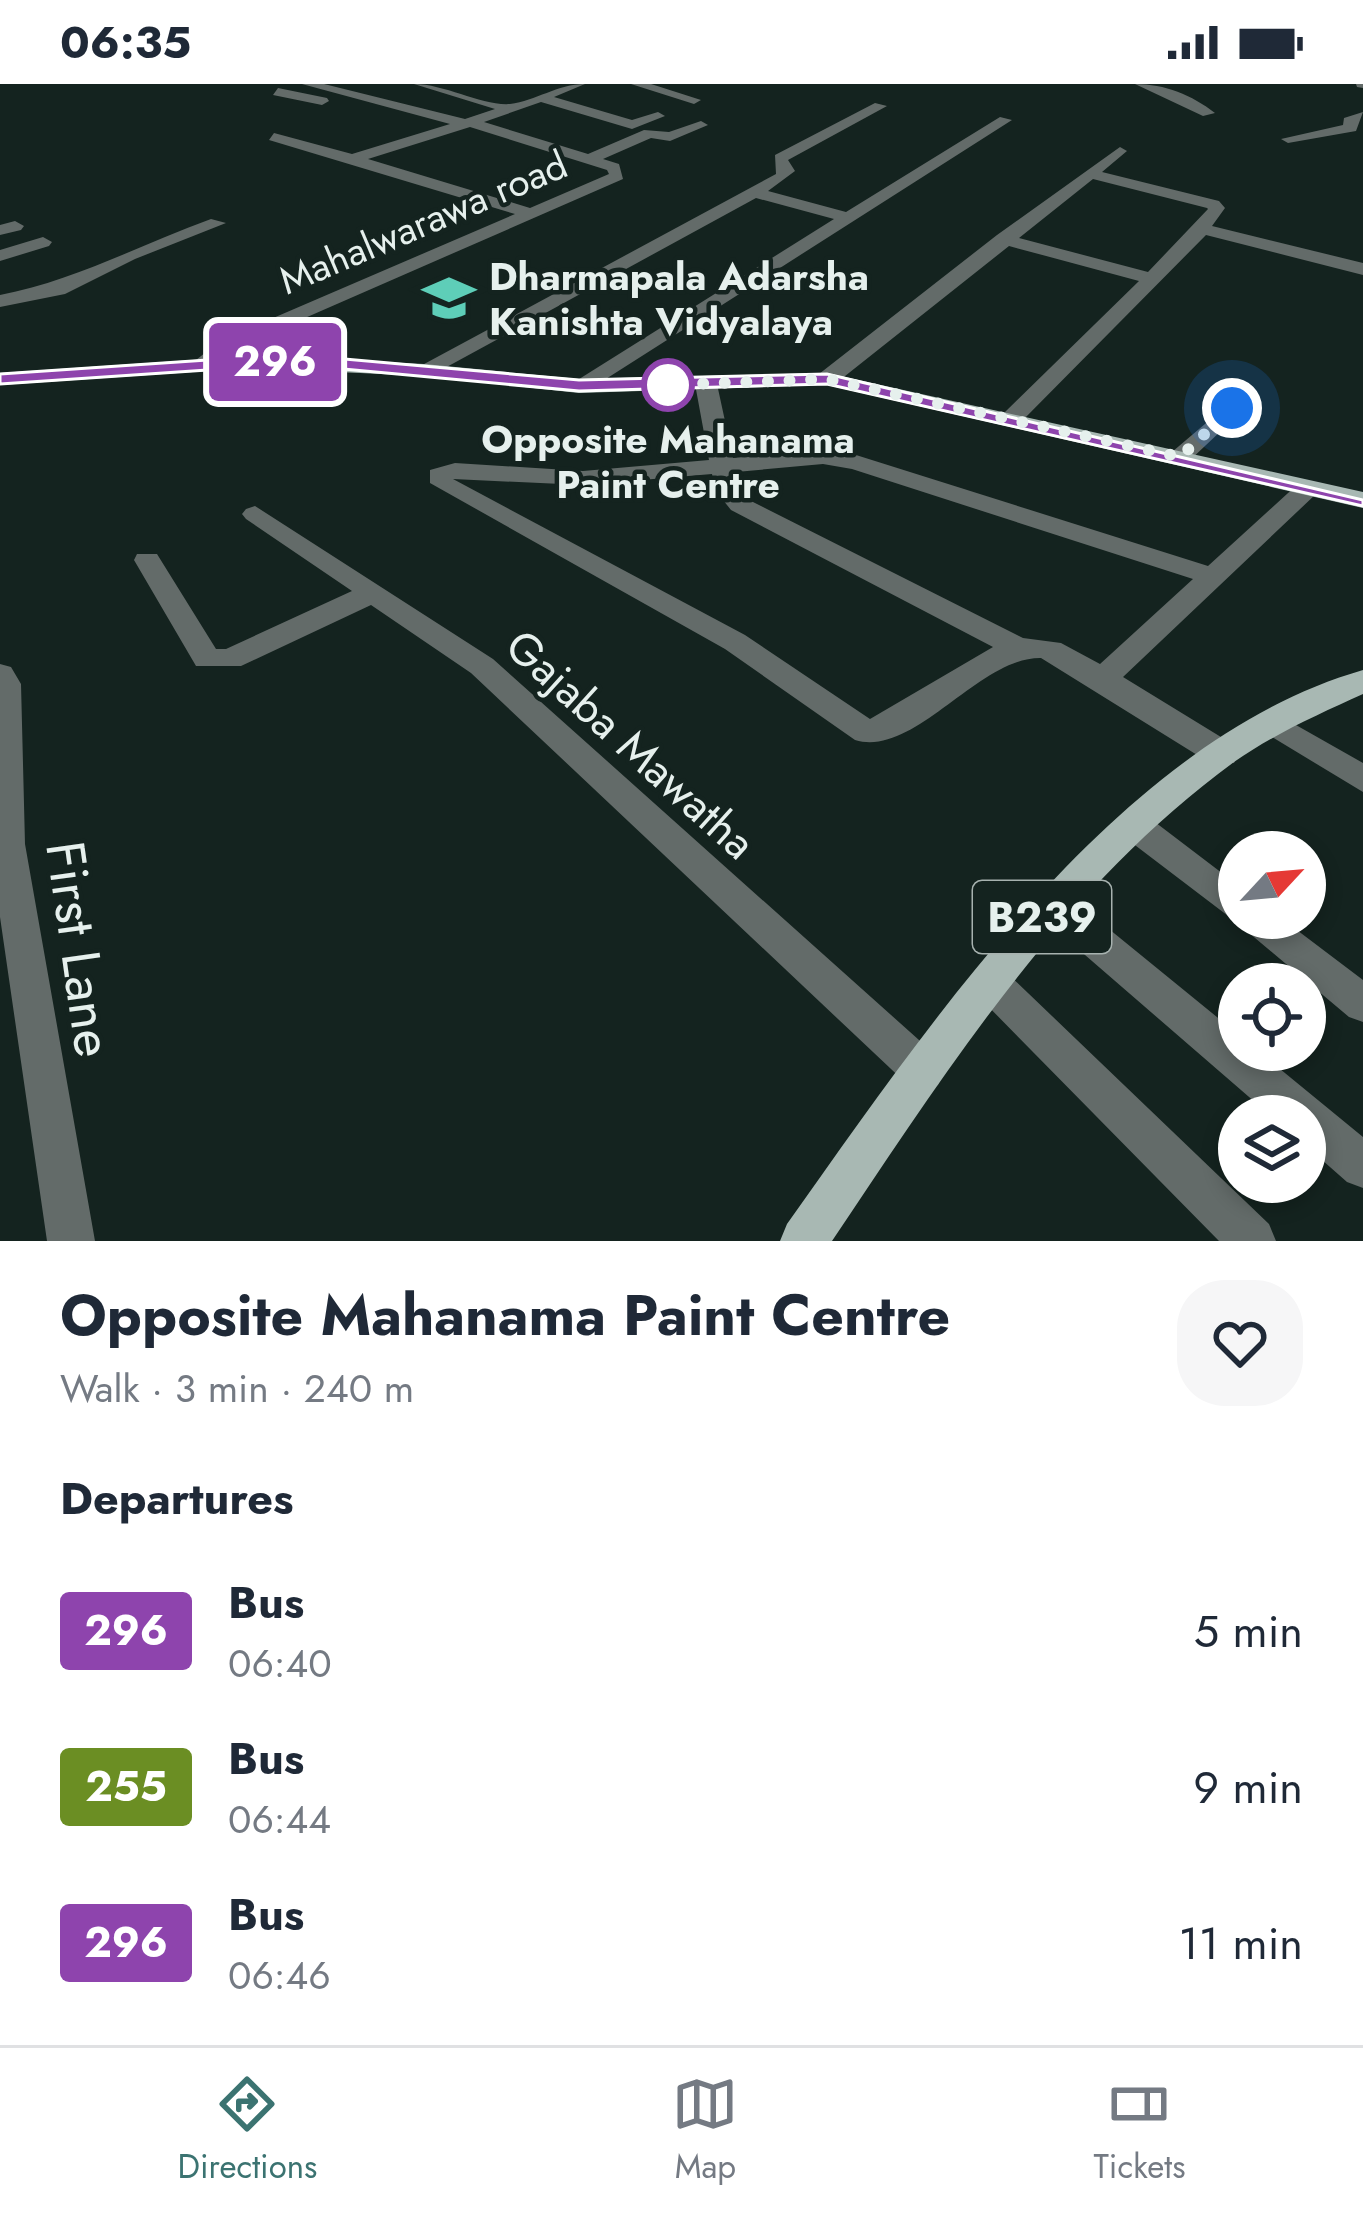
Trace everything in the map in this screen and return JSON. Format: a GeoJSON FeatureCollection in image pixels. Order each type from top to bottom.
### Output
{"type":"FeatureCollection","features":[{"type":"Feature","properties":{"kind":"main road"},"geometry":{"type":"LineString","coordinates":[[0,379],[203,364],[322,362],[579,386],[827,379],[1013,417],[1363,500]]}},
{"type":"Feature","properties":{"kind":"main road","name":"B239"},"geometry":{"type":"LineString","coordinates":[[804,1241],[922,1071],[1053,905],[1135,826],[1222,754],[1273,723],[1363,681]]}},
{"type":"Feature","properties":{"kind":"street"},"geometry":{"type":"LineString","coordinates":[[308,84],[466,122]]}},
{"type":"Feature","properties":{"kind":"street"},"geometry":{"type":"LineString","coordinates":[[420,84],[504,107]]}},
{"type":"Feature","properties":{"kind":"street"},"geometry":{"type":"LineString","coordinates":[[471,84],[632,124],[658,116]]}},
{"type":"Feature","properties":{"kind":"street","name":"Mahalwarawa road"},"geometry":{"type":"LineString","coordinates":[[466,122],[579,84]]}},
{"type":"Feature","properties":{"kind":"street"},"geometry":{"type":"LineString","coordinates":[[637,84],[694,100]]}},
{"type":"Feature","properties":{"kind":"street"},"geometry":{"type":"LineString","coordinates":[[1141,84],[1181,97],[1208,113]]}},
{"type":"Feature","properties":{"kind":"street"},"geometry":{"type":"LineString","coordinates":[[278,92],[387,118],[411,110]]}},
{"type":"Feature","properties":{"kind":"street"},"geometry":{"type":"LineString","coordinates":[[322,101],[346,93]]}},
{"type":"Feature","properties":{"kind":"street"},"geometry":{"type":"LineString","coordinates":[[424,370],[754,193],[787,172],[780,158],[880,106]]}},
{"type":"Feature","properties":{"kind":"street"},"geometry":{"type":"LineString","coordinates":[[1288,140],[1354,127],[1348,121],[1363,112]]}},
{"type":"Feature","properties":{"kind":"street"},"geometry":{"type":"LineString","coordinates":[[579,386],[1006,120]]}},
{"type":"Feature","properties":{"kind":"street"},"geometry":{"type":"LineString","coordinates":[[352,159],[466,122]]}},
{"type":"Feature","properties":{"kind":"street","name":"Mahalwarawa road"},"geometry":{"type":"LineString","coordinates":[[203,364],[227,345],[617,176],[614,167],[466,122]]}},
{"type":"Feature","properties":{"kind":"street"},"geometry":{"type":"LineString","coordinates":[[589,159],[650,134],[670,137],[700,125]]}},
{"type":"Feature","properties":{"kind":"street"},"geometry":{"type":"LineString","coordinates":[[274,136],[533,214]]}},
{"type":"Feature","properties":{"kind":"street"},"geometry":{"type":"LineString","coordinates":[[827,379],[1120,151]]}},
{"type":"Feature","properties":{"kind":"street"},"geometry":{"type":"LineString","coordinates":[[1013,417],[1202,229],[1217,208],[1090,174]]}},
{"type":"Feature","properties":{"kind":"street"},"geometry":{"type":"LineString","coordinates":[[754,193],[848,218]]}},
{"type":"Feature","properties":{"kind":"street"},"geometry":{"type":"LineString","coordinates":[[0,301],[58,290],[128,255],[218,223]]}},
{"type":"Feature","properties":{"kind":"street"},"geometry":{"type":"LineString","coordinates":[[1202,229],[1363,268]]}},
{"type":"Feature","properties":{"kind":"street"},"geometry":{"type":"LineString","coordinates":[[1003,239],[1150,278]]}},
{"type":"Feature","properties":{"kind":"street"},"geometry":{"type":"LineString","coordinates":[[0,256],[43,242]]}},
{"type":"Feature","properties":{"kind":"street"},"geometry":{"type":"LineString","coordinates":[[706,384],[727,490],[740,505],[1017,646],[1044,649],[1102,679],[1222,754]]}},
{"type":"Feature","properties":{"kind":"street"},"geometry":{"type":"LineString","coordinates":[[1180,457],[1232,408]]}},
{"type":"Feature","properties":{"kind":"street"},"geometry":{"type":"LineString","coordinates":[[1017,646],[891,729],[866,732],[735,643],[442,483],[439,475],[455,470],[583,478],[823,457],[856,462],[1215,577]]}},
{"type":"Feature","properties":{"kind":"street"},"geometry":{"type":"LineString","coordinates":[[1102,679],[1308,488]]}},
{"type":"Feature","properties":{"kind":"street","name":"Gajaba Mawatha"},"geometry":{"type":"LineString","coordinates":[[255,514],[482,666],[922,1071]]}},
{"type":"Feature","properties":{"kind":"street"},"geometry":{"type":"LineString","coordinates":[[147,560],[208,659],[230,659],[374,592]]}},
{"type":"Feature","properties":{"kind":"street","name":"First Lane"},"geometry":{"type":"LineString","coordinates":[[0,674],[6,684],[7,844],[70,1241]]}},
{"type":"Feature","properties":{"kind":"street"},"geometry":{"type":"LineString","coordinates":[[1273,723],[1363,779]]}},
{"type":"Feature","properties":{"kind":"street"},"geometry":{"type":"LineString","coordinates":[[1135,826],[1218,891]]}},
{"type":"Feature","properties":{"kind":"street"},"geometry":{"type":"LineString","coordinates":[[1053,905],[1280,1095]]}},
{"type":"Feature","properties":{"kind":"street"},"geometry":{"type":"LineString","coordinates":[[1280,939],[1363,1004]]}},
{"type":"Feature","properties":{"kind":"street"},"geometry":{"type":"LineString","coordinates":[[989,982],[1252,1241]]}},
{"type":"Feature","properties":{"kind":"street"},"geometry":{"type":"LineString","coordinates":[[1326,1134],[1363,1166]]}},
{"type":"Feature","properties":{"kind":"bus line","name":"296"},"geometry":{"type":"LineString","coordinates":[[0,379],[203,364],[322,362],[579,386],[827,379],[1013,417],[1363,500]]}},
{"type":"Feature","properties":{"kind":"place","name":"Dharmapala Adarsha Kanishta Vidyalaya"},"geometry":{"type":"Point","coordinates":[449,298]}},
{"type":"Feature","properties":{"kind":"place","name":"Opposite Mahanama Paint Centre"},"geometry":{"type":"Point","coordinates":[668,385]}},
{"type":"Feature","properties":{"kind":"route"},"geometry":{"type":"LineString","coordinates":[[668,385],[664,385],[827,379],[1180,457],[1232,408]]}}]}
